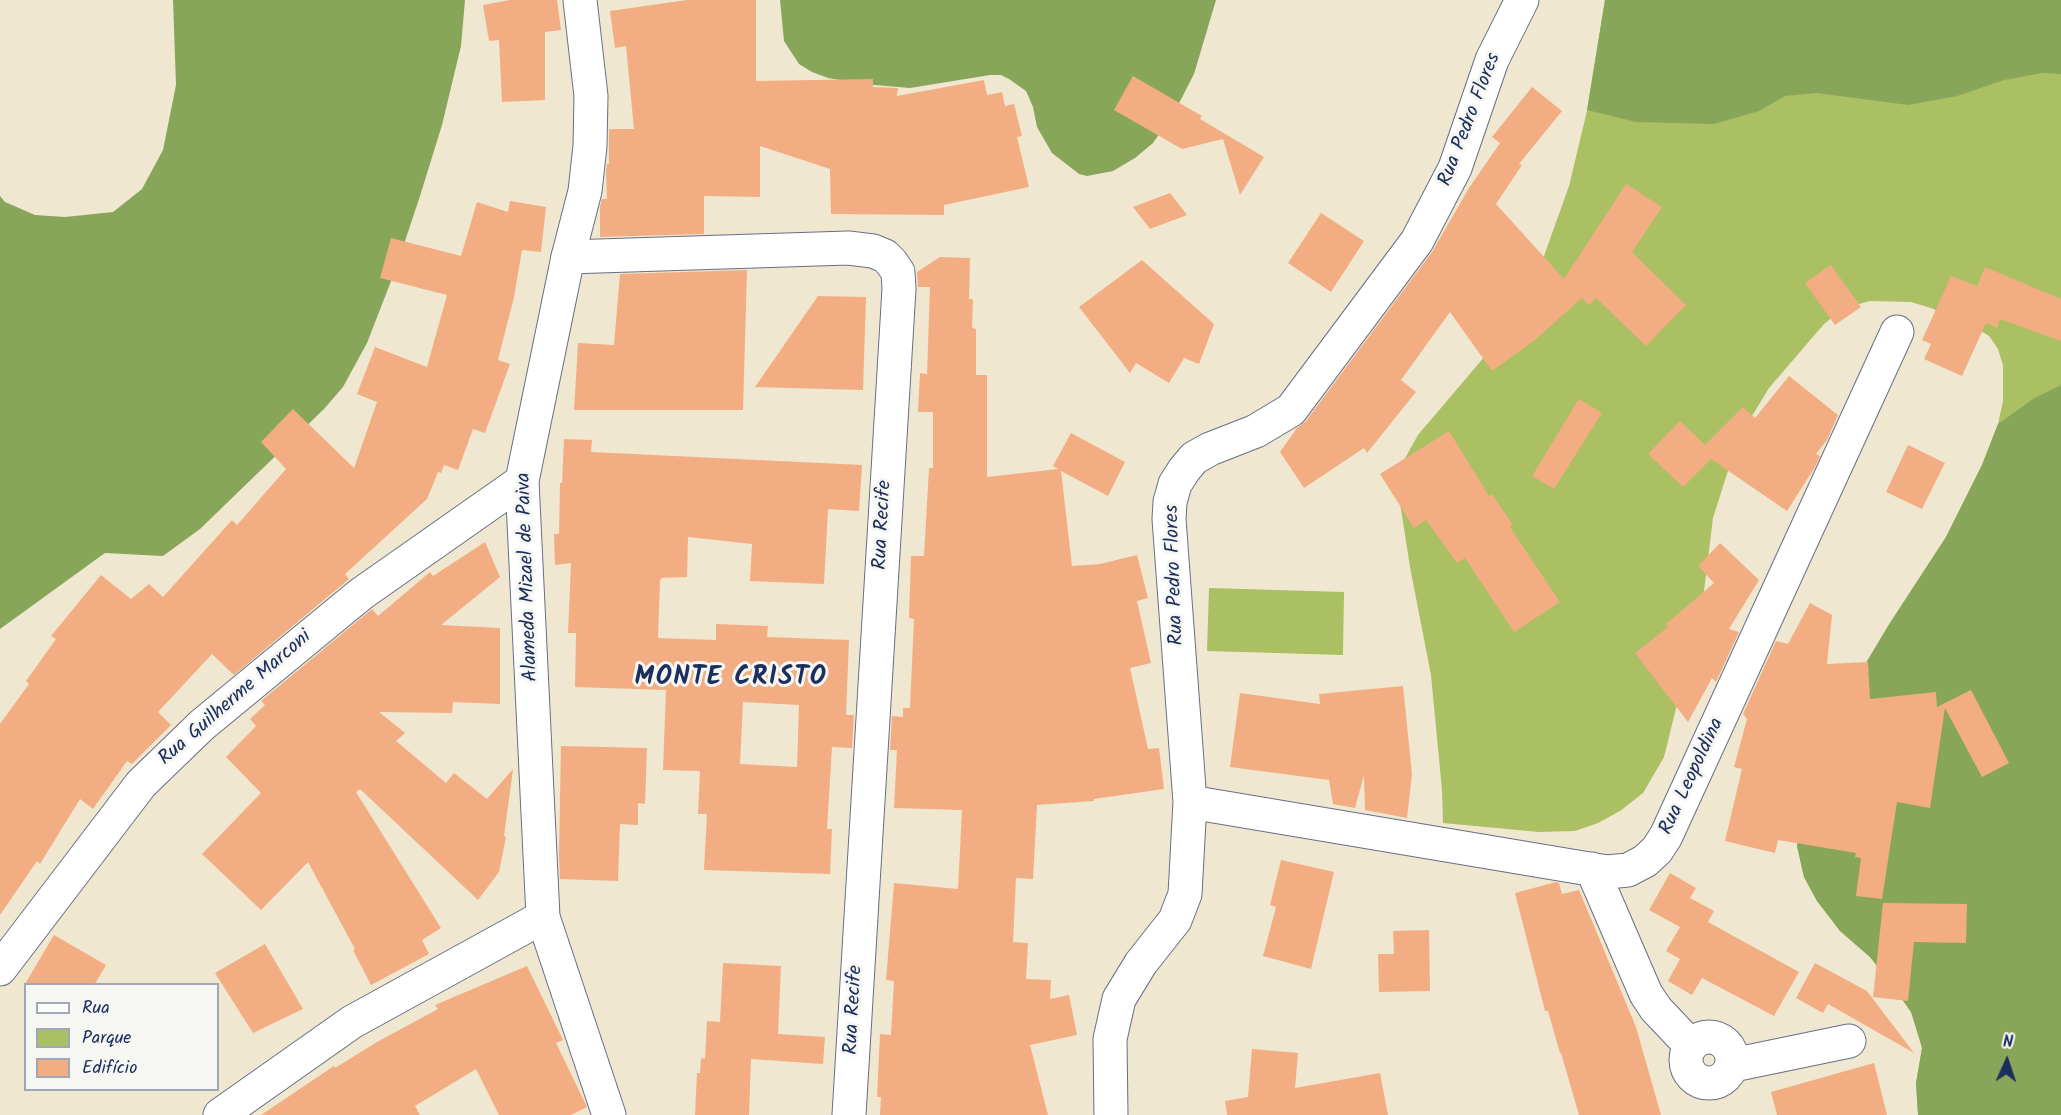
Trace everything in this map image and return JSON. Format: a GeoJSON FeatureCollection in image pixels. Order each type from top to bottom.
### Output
{"type":"FeatureCollection","features":[{"type":"Feature","properties":{"kind":"street","name":"Alameda Mizael de Paiva"},"geometry":{"type":"LineString","coordinates":[[580,0],[591,96],[590,146],[585,191],[568,257],[522,481],[543,917],[609,1115]]}},
{"type":"Feature","properties":{"kind":"street","name":"Rua Pedro Flores"},"geometry":{"type":"LineString","coordinates":[[1111,1115],[1110,1039],[1119,999],[1129,981],[1175,920],[1185,894],[1190,802],[1169,519],[1170,502],[1175,484],[1194,458],[1210,449],[1256,431],[1291,410],[1302,399],[1416,241],[1455,168],[1482,85],[1522,0]]}},
{"type":"Feature","properties":{"kind":"street","name":"Rua Recife"},"geometry":{"type":"LineString","coordinates":[[568,257],[848,248],[873,251],[885,256],[898,272],[899,289],[849,1115]]}},
{"type":"Feature","properties":{"kind":"street","name":"Rua Leopoldina"},"geometry":{"type":"LineString","coordinates":[[1190,802],[1592,870],[1614,872],[1634,867],[1651,856],[1666,836],[1897,332]]}},
{"type":"Feature","properties":{"kind":"street","name":"Rua Guilherme Marconi"},"geometry":{"type":"LineString","coordinates":[[0,969],[141,784],[202,725],[361,594],[522,481]]}},
{"type":"Feature","properties":{"kind":"street"},"geometry":{"type":"LineString","coordinates":[[1592,870],[1646,994],[1656,1009],[1691,1046],[1705,1038],[1726,1043],[1733,1065],[1849,1041]]}},
{"type":"Feature","properties":{"kind":"street"},"geometry":{"type":"LineString","coordinates":[[220,1115],[255,1088],[352,1022],[543,917]]}},
{"type":"Feature","properties":{"kind":"green space"},"geometry":{"type":"Polygon","coordinates":[[[173,0],[465,0],[461,46],[442,125],[395,271],[367,343],[343,387],[324,409],[200,529],[163,556],[105,553],[0,629],[0,196],[5,202],[35,215],[65,217],[113,212],[142,189],[163,150],[176,85],[173,0]]]}},
{"type":"Feature","properties":{"kind":"green space"},"geometry":{"type":"Polygon","coordinates":[[[780,0],[1216,0],[1194,74],[1174,113],[1153,143],[1135,158],[1113,171],[1087,176],[1079,174],[1052,153],[1037,127],[1033,107],[1026,91],[1001,75],[910,88],[863,84],[828,78],[812,72],[799,64],[784,41],[780,0]]]}},
{"type":"Feature","properties":{"kind":"green space"},"geometry":{"type":"Polygon","coordinates":[[[1605,0],[2061,0],[2061,1115],[1918,1115],[1916,1083],[1922,1048],[1919,1029],[1911,1012],[1870,957],[1840,931],[1817,901],[1804,877],[1797,846],[1888,626],[1946,537],[1982,465],[1998,424],[2003,401],[2003,365],[1998,349],[1989,336],[1971,325],[1911,302],[1870,301],[1855,305],[1838,313],[1824,324],[1769,388],[1738,439],[1713,518],[1703,599],[1664,757],[1643,793],[1620,811],[1598,823],[1575,831],[1539,832],[1443,823],[1431,675],[1399,496],[1404,460],[1418,435],[1491,349],[1544,256],[1569,186],[1587,111],[1605,0]]]}},
{"type":"Feature","properties":{"kind":"green space"},"geometry":{"type":"Polygon","coordinates":[[[1605,0],[2061,0],[2061,74],[2043,73],[2004,80],[1957,96],[1908,105],[1817,93],[1785,96],[1759,111],[1714,124],[1636,122],[1587,110],[1605,0]]]}},
{"type":"Feature","properties":{"kind":"green space"},"geometry":{"type":"Polygon","coordinates":[[[2061,385],[2061,1115],[1918,1115],[1916,1083],[1922,1048],[1911,1012],[1870,957],[1840,931],[1817,901],[1804,877],[1797,846],[1799,806],[1846,696],[1946,537],[1982,465],[1998,424],[2033,399],[2061,385]]]}},
{"type":"Feature","properties":{"kind":"green space"},"geometry":{"type":"Polygon","coordinates":[[[1209,588],[1344,592],[1343,655],[1207,651],[1209,588]]]}},
{"type":"Feature","properties":{"kind":"building"},"geometry":{"type":"Polygon","coordinates":[[[510,0],[557,0],[561,30],[545,32],[545,100],[502,102],[499,40],[489,41],[483,5],[510,0]]]}},
{"type":"Feature","properties":{"kind":"building"},"geometry":{"type":"Polygon","coordinates":[[[687,0],[756,0],[756,81],[873,79],[873,87],[898,88],[897,96],[984,80],[987,95],[1002,92],[1005,106],[1014,104],[1022,136],[1017,137],[1029,187],[944,205],[944,215],[831,214],[830,169],[760,146],[760,197],[704,196],[704,234],[600,237],[600,207],[602,199],[607,199],[609,129],[634,129],[626,46],[615,48],[610,11],[687,0]]]}},
{"type":"Feature","properties":{"kind":"building"},"geometry":{"type":"Polygon","coordinates":[[[1133,76],[1202,116],[1200,119],[1264,157],[1240,195],[1223,139],[1182,149],[1114,110],[1133,76]]]}},
{"type":"Feature","properties":{"kind":"building"},"geometry":{"type":"Polygon","coordinates":[[[1532,87],[1562,111],[1519,164],[1522,165],[1496,204],[1564,279],[1626,184],[1662,207],[1632,252],[1686,305],[1646,346],[1596,298],[1589,305],[1582,298],[1536,339],[1492,371],[1450,312],[1401,380],[1416,392],[1367,453],[1364,448],[1304,488],[1280,452],[1297,428],[1306,421],[1432,252],[1469,188],[1500,143],[1492,137],[1532,87]]]}},
{"type":"Feature","properties":{"kind":"building"},"geometry":{"type":"Polygon","coordinates":[[[1170,193],[1187,215],[1150,229],[1133,207],[1170,193]]]}},
{"type":"Feature","properties":{"kind":"building"},"geometry":{"type":"Polygon","coordinates":[[[510,201],[546,207],[541,252],[522,250],[514,297],[498,360],[510,364],[485,433],[473,429],[458,470],[444,465],[441,473],[438,472],[427,499],[345,574],[349,579],[234,675],[212,654],[158,712],[171,725],[132,764],[127,761],[93,809],[80,799],[40,864],[37,861],[0,915],[0,724],[29,684],[26,681],[56,639],[51,636],[101,575],[131,599],[149,584],[163,597],[232,520],[237,525],[286,469],[261,442],[293,409],[354,468],[377,402],[357,394],[375,347],[427,367],[447,295],[380,278],[391,238],[461,256],[477,202],[508,212],[510,201]]]}},
{"type":"Feature","properties":{"kind":"building"},"geometry":{"type":"Polygon","coordinates":[[[1321,213],[1364,241],[1331,292],[1288,263],[1321,213]]]}},
{"type":"Feature","properties":{"kind":"building"},"geometry":{"type":"Polygon","coordinates":[[[940,257],[970,258],[969,299],[973,299],[972,328],[976,329],[976,375],[987,375],[987,477],[1058,469],[1053,466],[1071,433],[1125,462],[1108,496],[1061,471],[1072,566],[1100,564],[1137,555],[1148,598],[1137,601],[1151,663],[1130,668],[1148,749],[1159,748],[1164,789],[1094,799],[1094,801],[1037,805],[1033,879],[1016,878],[1013,942],[1028,943],[1026,979],[1051,980],[1050,999],[1069,995],[1077,1035],[1030,1045],[1048,1115],[880,1115],[881,1097],[877,1097],[880,1034],[891,1035],[894,981],[886,980],[894,883],[958,889],[962,810],[894,808],[897,750],[890,750],[892,716],[903,717],[903,708],[910,708],[914,619],[909,618],[911,556],[924,556],[929,468],[933,468],[933,412],[918,412],[920,373],[927,374],[930,287],[918,287],[917,272],[940,257]]]}},
{"type":"Feature","properties":{"kind":"building"},"geometry":{"type":"Polygon","coordinates":[[[1142,260],[1214,324],[1199,364],[1184,358],[1169,383],[1136,363],[1130,373],[1079,307],[1142,260]]]}},
{"type":"Feature","properties":{"kind":"building"},"geometry":{"type":"Polygon","coordinates":[[[1831,265],[1861,307],[1835,325],[1805,283],[1831,265]]]}},
{"type":"Feature","properties":{"kind":"building"},"geometry":{"type":"Polygon","coordinates":[[[1985,267],[2061,299],[2061,341],[2000,319],[1997,328],[1986,323],[1962,376],[1924,359],[1931,344],[1922,340],[1951,276],[1977,286],[1985,267]]]}},
{"type":"Feature","properties":{"kind":"building"},"geometry":{"type":"Polygon","coordinates":[[[747,270],[743,410],[574,410],[578,343],[614,345],[620,274],[747,270]]]}},
{"type":"Feature","properties":{"kind":"building"},"geometry":{"type":"Polygon","coordinates":[[[818,296],[866,297],[863,390],[755,387],[818,296]]]}},
{"type":"Feature","properties":{"kind":"building"},"geometry":{"type":"Polygon","coordinates":[[[1789,376],[1838,415],[1827,440],[1816,454],[1820,456],[1815,467],[1787,511],[1711,459],[1683,487],[1648,454],[1680,421],[1705,445],[1743,407],[1755,418],[1789,376]]]}},
{"type":"Feature","properties":{"kind":"building"},"geometry":{"type":"Polygon","coordinates":[[[1579,399],[1602,413],[1554,489],[1532,476],[1579,399]]]}},
{"type":"Feature","properties":{"kind":"building"},"geometry":{"type":"Polygon","coordinates":[[[1449,431],[1489,496],[1492,494],[1513,525],[1510,527],[1560,602],[1514,632],[1465,558],[1457,563],[1426,520],[1414,528],[1380,474],[1449,431]]]}},
{"type":"Feature","properties":{"kind":"building"},"geometry":{"type":"Polygon","coordinates":[[[564,439],[592,440],[591,452],[862,465],[859,511],[828,509],[824,584],[750,581],[752,544],[688,537],[687,577],[661,578],[660,581],[658,638],[716,640],[716,624],[768,626],[767,637],[849,640],[846,715],[854,715],[852,748],[832,747],[827,829],[832,829],[830,874],[704,870],[707,814],[698,814],[700,771],[663,770],[666,690],[575,687],[576,633],[568,633],[571,563],[555,565],[554,534],[559,534],[560,483],[562,483],[564,439]],[[743,702],[740,764],[797,767],[799,705],[743,702]]]}},
{"type":"Feature","properties":{"kind":"building"},"geometry":{"type":"Polygon","coordinates":[[[1908,445],[1945,463],[1922,509],[1886,492],[1908,445]]]}},
{"type":"Feature","properties":{"kind":"building"},"geometry":{"type":"Polygon","coordinates":[[[485,542],[500,577],[441,625],[500,628],[500,704],[453,702],[452,713],[379,712],[405,733],[396,741],[446,783],[454,773],[487,799],[513,769],[504,836],[506,837],[499,872],[478,900],[360,789],[356,792],[441,928],[422,940],[429,954],[371,985],[353,950],[355,949],[308,862],[261,910],[202,854],[261,793],[226,757],[256,726],[250,719],[265,705],[261,701],[372,609],[378,616],[430,572],[433,576],[485,542]]]}},
{"type":"Feature","properties":{"kind":"building"},"geometry":{"type":"Polygon","coordinates":[[[1720,543],[1759,580],[1729,629],[1739,632],[1716,682],[1712,678],[1688,722],[1635,653],[1668,627],[1666,624],[1714,583],[1698,566],[1720,543]]]}},
{"type":"Feature","properties":{"kind":"building"},"geometry":{"type":"Polygon","coordinates":[[[1810,603],[1832,615],[1827,664],[1868,662],[1870,699],[1936,692],[1937,707],[1971,690],[2009,763],[1982,777],[1945,708],[1930,808],[1897,802],[1882,899],[1856,896],[1861,858],[1855,857],[1856,853],[1778,840],[1775,853],[1725,841],[1742,769],[1734,767],[1747,719],[1743,714],[1776,641],[1788,644],[1810,603]]]}},
{"type":"Feature","properties":{"kind":"building"},"geometry":{"type":"Polygon","coordinates":[[[1403,686],[1412,774],[1407,818],[1365,810],[1364,775],[1355,808],[1333,804],[1329,780],[1230,767],[1240,693],[1320,704],[1319,694],[1403,686]]]}},
{"type":"Feature","properties":{"kind":"building"},"geometry":{"type":"Polygon","coordinates":[[[561,746],[647,748],[645,804],[638,803],[638,825],[620,824],[618,881],[560,879],[561,746]]]}},
{"type":"Feature","properties":{"kind":"building"},"geometry":{"type":"Polygon","coordinates":[[[1281,860],[1334,872],[1311,969],[1263,956],[1276,907],[1270,905],[1281,860]]]}},
{"type":"Feature","properties":{"kind":"building"},"geometry":{"type":"Polygon","coordinates":[[[1670,873],[1696,888],[1690,898],[1714,911],[1708,922],[1799,972],[1774,1016],[1702,978],[1692,995],[1668,981],[1680,959],[1666,951],[1680,927],[1649,910],[1670,873]]]}},
{"type":"Feature","properties":{"kind":"building"},"geometry":{"type":"Polygon","coordinates":[[[1559,883],[1562,894],[1579,890],[1636,1027],[1661,1115],[1579,1115],[1548,1011],[1545,1011],[1515,893],[1559,883]]]}},
{"type":"Feature","properties":{"kind":"building"},"geometry":{"type":"Polygon","coordinates":[[[1883,903],[1967,904],[1966,943],[1914,942],[1908,1001],[1873,997],[1883,903]]]}},
{"type":"Feature","properties":{"kind":"building"},"geometry":{"type":"Polygon","coordinates":[[[1429,930],[1430,991],[1379,992],[1378,954],[1394,954],[1393,931],[1429,930]]]}},
{"type":"Feature","properties":{"kind":"building"},"geometry":{"type":"Polygon","coordinates":[[[54,935],[106,965],[96,983],[26,983],[54,935]]]}},
{"type":"Feature","properties":{"kind":"building"},"geometry":{"type":"Polygon","coordinates":[[[265,944],[303,1009],[253,1033],[215,973],[265,944]]]}},
{"type":"Feature","properties":{"kind":"building"},"geometry":{"type":"Polygon","coordinates":[[[723,963],[781,966],[778,1034],[825,1037],[823,1064],[751,1059],[749,1115],[695,1115],[697,1073],[700,1073],[701,1058],[705,1059],[707,1021],[720,1022],[723,963]]]}},
{"type":"Feature","properties":{"kind":"building"},"geometry":{"type":"Polygon","coordinates":[[[1815,963],[1867,991],[1914,1053],[1828,1004],[1823,1013],[1796,998],[1815,963]]]}},
{"type":"Feature","properties":{"kind":"building"},"geometry":{"type":"Polygon","coordinates":[[[527,966],[563,1040],[556,1043],[587,1107],[571,1115],[499,1115],[476,1069],[415,1106],[420,1115],[261,1115],[334,1066],[335,1068],[438,1009],[435,1005],[527,966]]]}},
{"type":"Feature","properties":{"kind":"building"},"geometry":{"type":"Polygon","coordinates":[[[1252,1049],[1298,1053],[1295,1088],[1380,1073],[1388,1115],[1227,1115],[1225,1101],[1248,1097],[1252,1049]]]}},
{"type":"Feature","properties":{"kind":"building"},"geometry":{"type":"Polygon","coordinates":[[[1874,1063],[1887,1115],[1777,1115],[1771,1092],[1874,1063]]]}},
{"type":"Feature","properties":{"kind":"district","name":"MONTE CRISTO"},"geometry":{"type":"Point","coordinates":[731,680]}}]}
